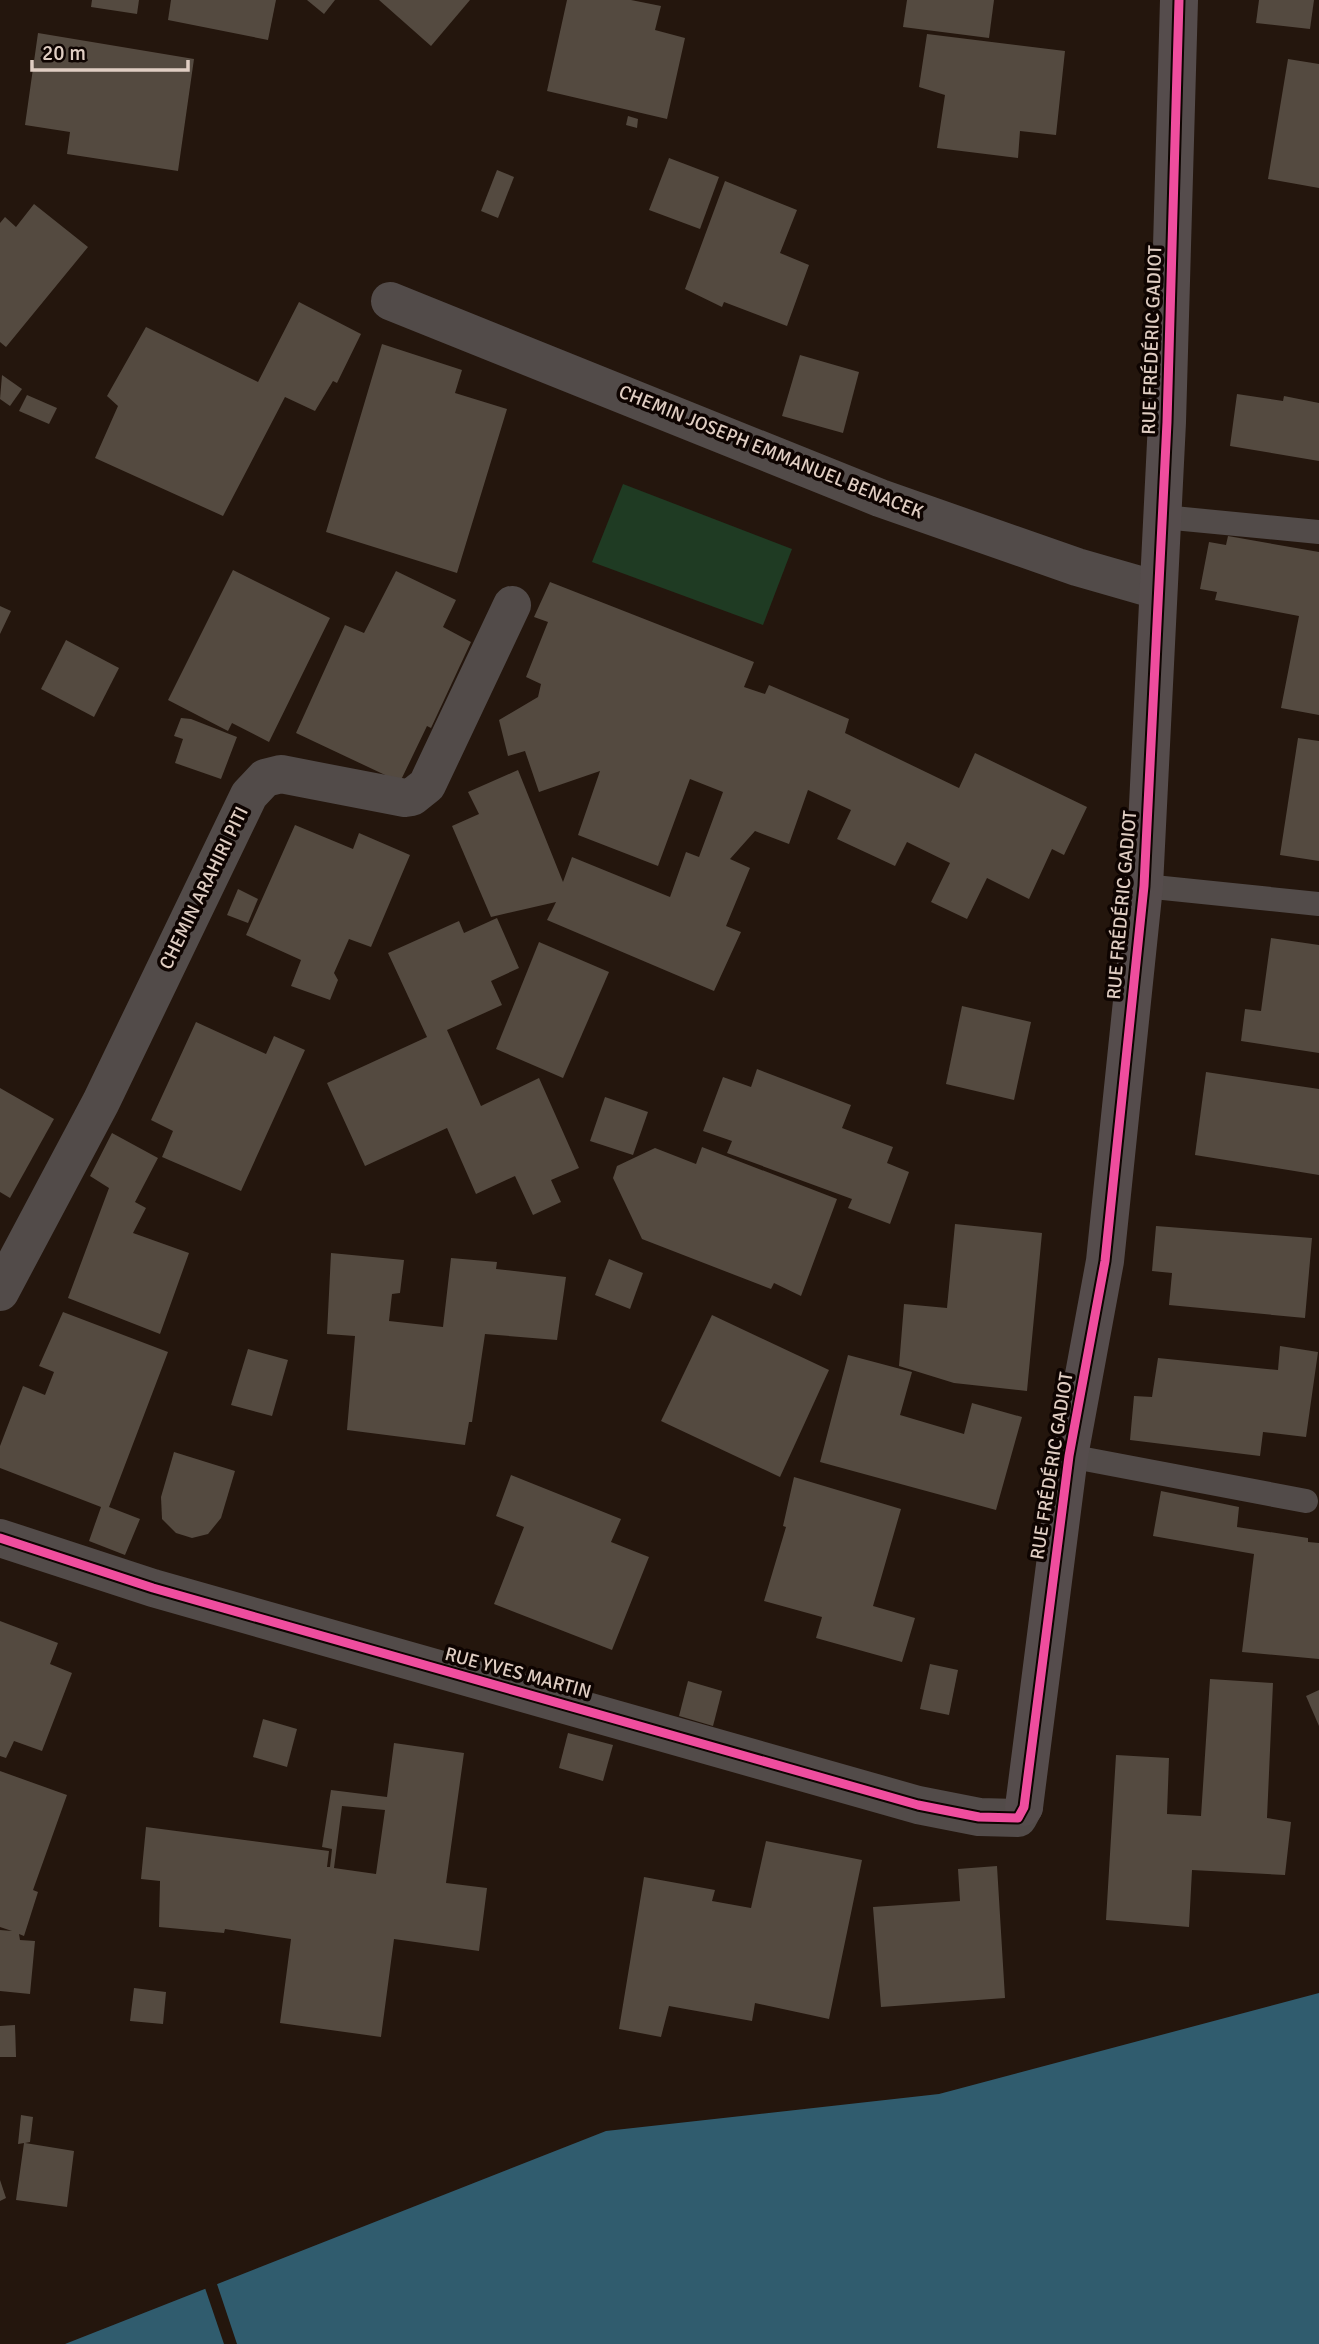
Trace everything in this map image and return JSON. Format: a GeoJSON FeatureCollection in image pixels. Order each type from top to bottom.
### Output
{"type":"FeatureCollection","features":[{"type":"Feature","properties":{"kind":"street","name":"RUE FRÉDÉRIC GADIOT"},"geometry":{"type":"LineString","coordinates":[[1024,1807],[1069,1456],[1105,1261],[1144,886],[1154,713],[1157,590],[1163,517],[1179,0]]}},
{"type":"Feature","properties":{"kind":"street","name":"CHEMIN JOSEPH EMMANUEL BENACEK"},"geometry":{"type":"LineString","coordinates":[[390,301],[880,498],[1077,567],[1157,590]]}},
{"type":"Feature","properties":{"kind":"street","name":"CHEMIN ARAHIRI PITI"},"geometry":{"type":"LineString","coordinates":[[0,1292],[101,1102],[249,795],[265,778],[281,774],[405,798],[415,795],[426,785],[448,742],[512,605]]}},
{"type":"Feature","properties":{"kind":"street","name":"RUE YVES MARTIN"},"geometry":{"type":"LineString","coordinates":[[0,1538],[206,1603],[919,1805],[979,1817],[1018,1818],[1024,1807]]}},
{"type":"Feature","properties":{"kind":"lane"},"geometry":{"type":"LineString","coordinates":[[1163,517],[1319,532]]}},
{"type":"Feature","properties":{"kind":"lane"},"geometry":{"type":"LineString","coordinates":[[1144,886],[1319,904]]}},
{"type":"Feature","properties":{"kind":"lane"},"geometry":{"type":"LineString","coordinates":[[1069,1456],[1306,1502]]}},
{"type":"Feature","properties":{"kind":"green space"},"geometry":{"type":"Polygon","coordinates":[[[623,484],[792,549],[763,625],[592,562],[623,484]]]}},
{"type":"Feature","properties":{"kind":"water"},"geometry":{"type":"Polygon","coordinates":[[[1319,1993],[1319,2344],[65,2344],[606,2131],[939,2094],[1319,1993]]]}},
{"type":"Feature","properties":{"kind":"pier"},"geometry":{"type":"Polygon","coordinates":[[[216,2281],[237,2344],[224,2344],[204,2285],[216,2281]]]}},
{"type":"Feature","properties":{"kind":"building"},"geometry":{"type":"Polygon","coordinates":[[[92,0],[139,0],[137,14],[91,7],[92,0]]]}},
{"type":"Feature","properties":{"kind":"building"},"geometry":{"type":"Polygon","coordinates":[[[171,0],[276,0],[268,40],[168,20],[171,0]]]}},
{"type":"Feature","properties":{"kind":"building"},"geometry":{"type":"Polygon","coordinates":[[[307,0],[335,0],[324,14],[307,0]]]}},
{"type":"Feature","properties":{"kind":"building"},"geometry":{"type":"Polygon","coordinates":[[[379,0],[470,0],[431,46],[379,0]]]}},
{"type":"Feature","properties":{"kind":"building"},"geometry":{"type":"Polygon","coordinates":[[[567,0],[631,0],[661,6],[655,30],[685,38],[667,119],[547,91],[567,0]]]}},
{"type":"Feature","properties":{"kind":"building"},"geometry":{"type":"Polygon","coordinates":[[[907,0],[994,0],[989,38],[903,27],[907,0]]]}},
{"type":"Feature","properties":{"kind":"building"},"geometry":{"type":"Polygon","coordinates":[[[1259,0],[1314,0],[1310,29],[1256,23],[1259,0]]]}},
{"type":"Feature","properties":{"kind":"building"},"geometry":{"type":"Polygon","coordinates":[[[38,33],[194,59],[178,171],[67,154],[70,132],[25,125],[38,33]]]}},
{"type":"Feature","properties":{"kind":"building"},"geometry":{"type":"Polygon","coordinates":[[[927,34],[1065,51],[1056,135],[1020,131],[1018,158],[937,148],[945,95],[919,87],[927,34]]]}},
{"type":"Feature","properties":{"kind":"building"},"geometry":{"type":"Polygon","coordinates":[[[1288,59],[1319,64],[1319,188],[1268,179],[1288,59]]]}},
{"type":"Feature","properties":{"kind":"building"},"geometry":{"type":"Polygon","coordinates":[[[628,116],[638,119],[637,128],[626,125],[628,116]]]}},
{"type":"Feature","properties":{"kind":"building"},"geometry":{"type":"Polygon","coordinates":[[[669,158],[719,177],[700,229],[649,210],[669,158]]]}},
{"type":"Feature","properties":{"kind":"building"},"geometry":{"type":"Polygon","coordinates":[[[497,170],[514,177],[498,218],[481,211],[497,170]]]}},
{"type":"Feature","properties":{"kind":"building"},"geometry":{"type":"Polygon","coordinates":[[[725,181],[797,210],[780,253],[809,265],[787,326],[724,302],[722,307],[685,289],[725,181]]]}},
{"type":"Feature","properties":{"kind":"building"},"geometry":{"type":"Polygon","coordinates":[[[34,204],[88,247],[6,347],[0,342],[0,223],[5,217],[16,227],[34,204]]]}},
{"type":"Feature","properties":{"kind":"building"},"geometry":{"type":"Polygon","coordinates":[[[299,302],[361,334],[337,383],[333,381],[315,411],[285,397],[223,516],[95,458],[118,406],[107,396],[146,327],[258,382],[299,302]]]}},
{"type":"Feature","properties":{"kind":"building"},"geometry":{"type":"Polygon","coordinates":[[[382,344],[462,370],[455,393],[507,409],[457,573],[326,532],[382,344]]]}},
{"type":"Feature","properties":{"kind":"building"},"geometry":{"type":"Polygon","coordinates":[[[800,355],[859,372],[843,433],[782,416],[800,355]]]}},
{"type":"Feature","properties":{"kind":"building"},"geometry":{"type":"Polygon","coordinates":[[[2,375],[22,389],[10,406],[0,399],[2,375]]]}},
{"type":"Feature","properties":{"kind":"building"},"geometry":{"type":"Polygon","coordinates":[[[1237,394],[1283,401],[1284,396],[1319,403],[1319,461],[1230,446],[1237,394]]]}},
{"type":"Feature","properties":{"kind":"building"},"geometry":{"type":"Polygon","coordinates":[[[27,395],[57,408],[49,424],[19,411],[27,395]]]}},
{"type":"Feature","properties":{"kind":"building"},"geometry":{"type":"Polygon","coordinates":[[[1228,536],[1319,552],[1319,715],[1281,708],[1299,616],[1215,600],[1217,592],[1200,589],[1209,542],[1226,545],[1228,536]]]}},
{"type":"Feature","properties":{"kind":"building"},"geometry":{"type":"Polygon","coordinates":[[[233,570],[330,618],[269,742],[232,723],[228,731],[168,700],[233,570]]]}},
{"type":"Feature","properties":{"kind":"building"},"geometry":{"type":"Polygon","coordinates":[[[396,571],[456,600],[443,627],[471,642],[431,728],[427,726],[400,782],[296,733],[345,625],[364,633],[396,571]]]}},
{"type":"Feature","properties":{"kind":"building"},"geometry":{"type":"Polygon","coordinates":[[[550,582],[754,662],[744,687],[765,694],[769,685],[849,719],[845,733],[959,788],[975,753],[1087,807],[1064,855],[1052,849],[1029,899],[987,878],[967,919],[931,902],[950,863],[907,842],[895,866],[837,839],[851,810],[808,790],[789,844],[755,831],[730,859],[750,868],[726,926],[741,932],[714,991],[547,920],[556,902],[491,917],[452,826],[479,814],[468,792],[518,770],[563,882],[572,857],[670,897],[686,852],[699,857],[723,792],[690,779],[658,866],[578,835],[600,771],[539,792],[525,751],[508,756],[499,720],[538,697],[541,684],[526,677],[548,622],[534,617],[550,582]]]}},
{"type":"Feature","properties":{"kind":"building"},"geometry":{"type":"Polygon","coordinates":[[[0,606],[11,611],[0,634],[0,606]]]}},
{"type":"Feature","properties":{"kind":"building"},"geometry":{"type":"Polygon","coordinates":[[[66,640],[119,668],[94,717],[41,689],[66,640]]]}},
{"type":"Feature","properties":{"kind":"building"},"geometry":{"type":"Polygon","coordinates":[[[181,718],[191,719],[237,737],[221,779],[175,763],[183,739],[174,736],[181,718]]]}},
{"type":"Feature","properties":{"kind":"building"},"geometry":{"type":"Polygon","coordinates":[[[1298,738],[1319,741],[1319,861],[1280,855],[1298,738]]]}},
{"type":"Feature","properties":{"kind":"building"},"geometry":{"type":"Polygon","coordinates":[[[295,825],[353,849],[359,833],[410,855],[371,947],[349,939],[334,973],[338,980],[330,1000],[291,986],[301,960],[246,935],[295,825]]]}},
{"type":"Feature","properties":{"kind":"building"},"geometry":{"type":"Polygon","coordinates":[[[238,889],[258,899],[248,923],[227,915],[238,889]]]}},
{"type":"Feature","properties":{"kind":"building"},"geometry":{"type":"Polygon","coordinates":[[[497,918],[519,968],[491,981],[502,1005],[447,1030],[481,1106],[539,1078],[579,1168],[551,1180],[561,1202],[533,1215],[515,1176],[476,1194],[447,1128],[365,1166],[327,1083],[427,1037],[388,953],[459,921],[464,933],[497,918]]]}},
{"type":"Feature","properties":{"kind":"building"},"geometry":{"type":"Polygon","coordinates":[[[1271,938],[1319,945],[1319,1053],[1241,1041],[1245,1009],[1261,1011],[1271,938]]]}},
{"type":"Feature","properties":{"kind":"building"},"geometry":{"type":"Polygon","coordinates":[[[539,942],[609,972],[563,1078],[496,1049],[539,942]]]}},
{"type":"Feature","properties":{"kind":"building"},"geometry":{"type":"Polygon","coordinates":[[[962,1006],[1031,1022],[1014,1100],[946,1084],[962,1006]]]}},
{"type":"Feature","properties":{"kind":"building"},"geometry":{"type":"Polygon","coordinates":[[[196,1022],[266,1054],[274,1036],[305,1050],[241,1191],[162,1157],[173,1131],[151,1120],[196,1022]]]}},
{"type":"Feature","properties":{"kind":"building"},"geometry":{"type":"Polygon","coordinates":[[[757,1069],[851,1105],[842,1128],[893,1147],[887,1163],[909,1172],[890,1224],[848,1208],[852,1199],[727,1153],[732,1141],[703,1131],[723,1077],[751,1087],[757,1069]]]}},
{"type":"Feature","properties":{"kind":"building"},"geometry":{"type":"Polygon","coordinates":[[[1206,1072],[1319,1089],[1319,1175],[1195,1155],[1206,1072]]]}},
{"type":"Feature","properties":{"kind":"building"},"geometry":{"type":"Polygon","coordinates":[[[0,1088],[54,1119],[10,1198],[0,1192],[0,1088]]]}},
{"type":"Feature","properties":{"kind":"building"},"geometry":{"type":"Polygon","coordinates":[[[605,1097],[648,1112],[633,1155],[590,1141],[605,1097]]]}},
{"type":"Feature","properties":{"kind":"building"},"geometry":{"type":"Polygon","coordinates":[[[112,1133],[158,1158],[135,1202],[146,1208],[133,1233],[189,1253],[160,1334],[68,1298],[109,1188],[90,1176],[112,1133]]]}},
{"type":"Feature","properties":{"kind":"building"},"geometry":{"type":"Polygon","coordinates":[[[702,1147],[837,1199],[801,1296],[774,1283],[771,1289],[642,1239],[613,1178],[617,1166],[655,1148],[696,1164],[702,1147]]]}},
{"type":"Feature","properties":{"kind":"building"},"geometry":{"type":"Polygon","coordinates":[[[955,1224],[1042,1233],[1027,1391],[954,1383],[899,1366],[904,1304],[947,1308],[955,1224]]]}},
{"type":"Feature","properties":{"kind":"building"},"geometry":{"type":"Polygon","coordinates":[[[1156,1226],[1312,1238],[1305,1318],[1169,1305],[1172,1273],[1152,1271],[1156,1226]]]}},
{"type":"Feature","properties":{"kind":"building"},"geometry":{"type":"Polygon","coordinates":[[[331,1253],[404,1260],[400,1293],[392,1294],[389,1321],[443,1327],[451,1258],[497,1262],[496,1269],[566,1277],[557,1340],[485,1334],[472,1422],[469,1422],[465,1445],[347,1430],[355,1336],[327,1334],[331,1253]]]}},
{"type":"Feature","properties":{"kind":"building"},"geometry":{"type":"Polygon","coordinates":[[[609,1259],[643,1273],[630,1309],[595,1295],[609,1259]]]}},
{"type":"Feature","properties":{"kind":"building"},"geometry":{"type":"Polygon","coordinates":[[[63,1312],[168,1352],[109,1507],[140,1519],[125,1555],[89,1541],[101,1507],[0,1468],[0,1446],[23,1386],[45,1395],[54,1372],[39,1366],[63,1312]]]}},
{"type":"Feature","properties":{"kind":"building"},"geometry":{"type":"Polygon","coordinates":[[[712,1315],[829,1370],[780,1477],[661,1421],[712,1315]]]}},
{"type":"Feature","properties":{"kind":"building"},"geometry":{"type":"Polygon","coordinates":[[[1280,1346],[1318,1352],[1306,1437],[1263,1432],[1260,1456],[1130,1440],[1134,1396],[1152,1397],[1158,1358],[1278,1370],[1280,1346]]]}},
{"type":"Feature","properties":{"kind":"building"},"geometry":{"type":"Polygon","coordinates":[[[248,1349],[288,1360],[272,1416],[231,1405],[248,1349]]]}},
{"type":"Feature","properties":{"kind":"building"},"geometry":{"type":"Polygon","coordinates":[[[848,1355],[912,1372],[900,1415],[964,1434],[972,1403],[1022,1417],[996,1510],[820,1462],[848,1355]]]}},
{"type":"Feature","properties":{"kind":"building"},"geometry":{"type":"Polygon","coordinates":[[[174,1452],[235,1471],[221,1518],[208,1534],[192,1538],[176,1533],[162,1519],[161,1497],[174,1452]]]}},
{"type":"Feature","properties":{"kind":"building"},"geometry":{"type":"Polygon","coordinates":[[[511,1475],[621,1519],[611,1542],[649,1557],[612,1650],[494,1604],[524,1527],[496,1516],[511,1475]]]}},
{"type":"Feature","properties":{"kind":"building"},"geometry":{"type":"Polygon","coordinates":[[[794,1477],[901,1509],[873,1606],[915,1618],[902,1662],[816,1638],[822,1617],[764,1601],[786,1527],[783,1526],[794,1477]]]}},
{"type":"Feature","properties":{"kind":"building"},"geometry":{"type":"Polygon","coordinates":[[[1161,1491],[1239,1507],[1237,1527],[1308,1538],[1308,1542],[1319,1543],[1319,1659],[1242,1652],[1254,1554],[1153,1536],[1161,1491]]]}},
{"type":"Feature","properties":{"kind":"building"},"geometry":{"type":"Polygon","coordinates":[[[0,1621],[58,1643],[50,1664],[72,1673],[42,1751],[14,1741],[6,1758],[0,1756],[0,1621]]]}},
{"type":"Feature","properties":{"kind":"building"},"geometry":{"type":"Polygon","coordinates":[[[930,1664],[958,1670],[949,1715],[920,1709],[930,1664]]]}},
{"type":"Feature","properties":{"kind":"building"},"geometry":{"type":"Polygon","coordinates":[[[1210,1679],[1273,1683],[1267,1818],[1291,1822],[1285,1875],[1192,1870],[1189,1927],[1106,1920],[1116,1755],[1169,1758],[1167,1814],[1201,1816],[1210,1679]]]}},
{"type":"Feature","properties":{"kind":"building"},"geometry":{"type":"Polygon","coordinates":[[[688,1681],[722,1691],[713,1726],[679,1716],[688,1681]]]}},
{"type":"Feature","properties":{"kind":"building"},"geometry":{"type":"Polygon","coordinates":[[[1319,1690],[1319,1726],[1306,1696],[1319,1690]]]}},
{"type":"Feature","properties":{"kind":"building"},"geometry":{"type":"Polygon","coordinates":[[[263,1719],[297,1729],[287,1767],[253,1757],[263,1719]]]}},
{"type":"Feature","properties":{"kind":"building"},"geometry":{"type":"Polygon","coordinates":[[[568,1733],[613,1745],[603,1781],[559,1768],[568,1733]]]}},
{"type":"Feature","properties":{"kind":"building"},"geometry":{"type":"Polygon","coordinates":[[[394,1743],[464,1753],[446,1883],[487,1888],[479,1951],[394,1939],[381,2037],[280,2023],[291,1939],[225,1929],[224,1933],[159,1927],[160,1881],[141,1879],[146,1827],[329,1851],[327,1867],[330,1867],[332,1849],[322,1847],[331,1790],[387,1797],[394,1743]],[[342,1806],[334,1868],[376,1874],[385,1810],[342,1806]]]}},
{"type":"Feature","properties":{"kind":"building"},"geometry":{"type":"Polygon","coordinates":[[[0,1771],[67,1795],[33,1890],[38,1892],[24,1936],[19,1934],[20,1940],[35,1941],[30,1994],[0,1991],[0,1930],[12,1931],[0,1927],[0,1771]]]}},
{"type":"Feature","properties":{"kind":"building"},"geometry":{"type":"Polygon","coordinates":[[[766,1841],[862,1860],[829,2019],[755,2003],[752,2021],[669,2006],[661,2037],[619,2029],[644,1877],[715,1890],[712,1901],[751,1908],[766,1841]]]}},
{"type":"Feature","properties":{"kind":"building"},"geometry":{"type":"Polygon","coordinates":[[[997,1866],[1005,1998],[881,2007],[873,1907],[960,1901],[958,1869],[997,1866]]]}},
{"type":"Feature","properties":{"kind":"building"},"geometry":{"type":"Polygon","coordinates":[[[134,1988],[166,1992],[163,2024],[130,2021],[134,1988]]]}},
{"type":"Feature","properties":{"kind":"building"},"geometry":{"type":"Polygon","coordinates":[[[15,2025],[16,2057],[0,2057],[0,2026],[15,2025]]]}},
{"type":"Feature","properties":{"kind":"building"},"geometry":{"type":"Polygon","coordinates":[[[21,2115],[33,2117],[30,2142],[25,2143],[74,2151],[67,2207],[16,2200],[24,2143],[18,2144],[21,2115]]]}},
{"type":"Feature","properties":{"kind":"building"},"geometry":{"type":"Polygon","coordinates":[[[0,2180],[6,2198],[0,2201],[0,2180]]]}},
{"type":"Feature","properties":{"kind":"cycle path"},"geometry":{"type":"LineString","coordinates":[[0,1538],[153,1588],[918,1805],[979,1817],[1018,1818],[1024,1807],[1069,1456],[1105,1261],[1144,886],[1167,422],[1179,0]]}}]}
